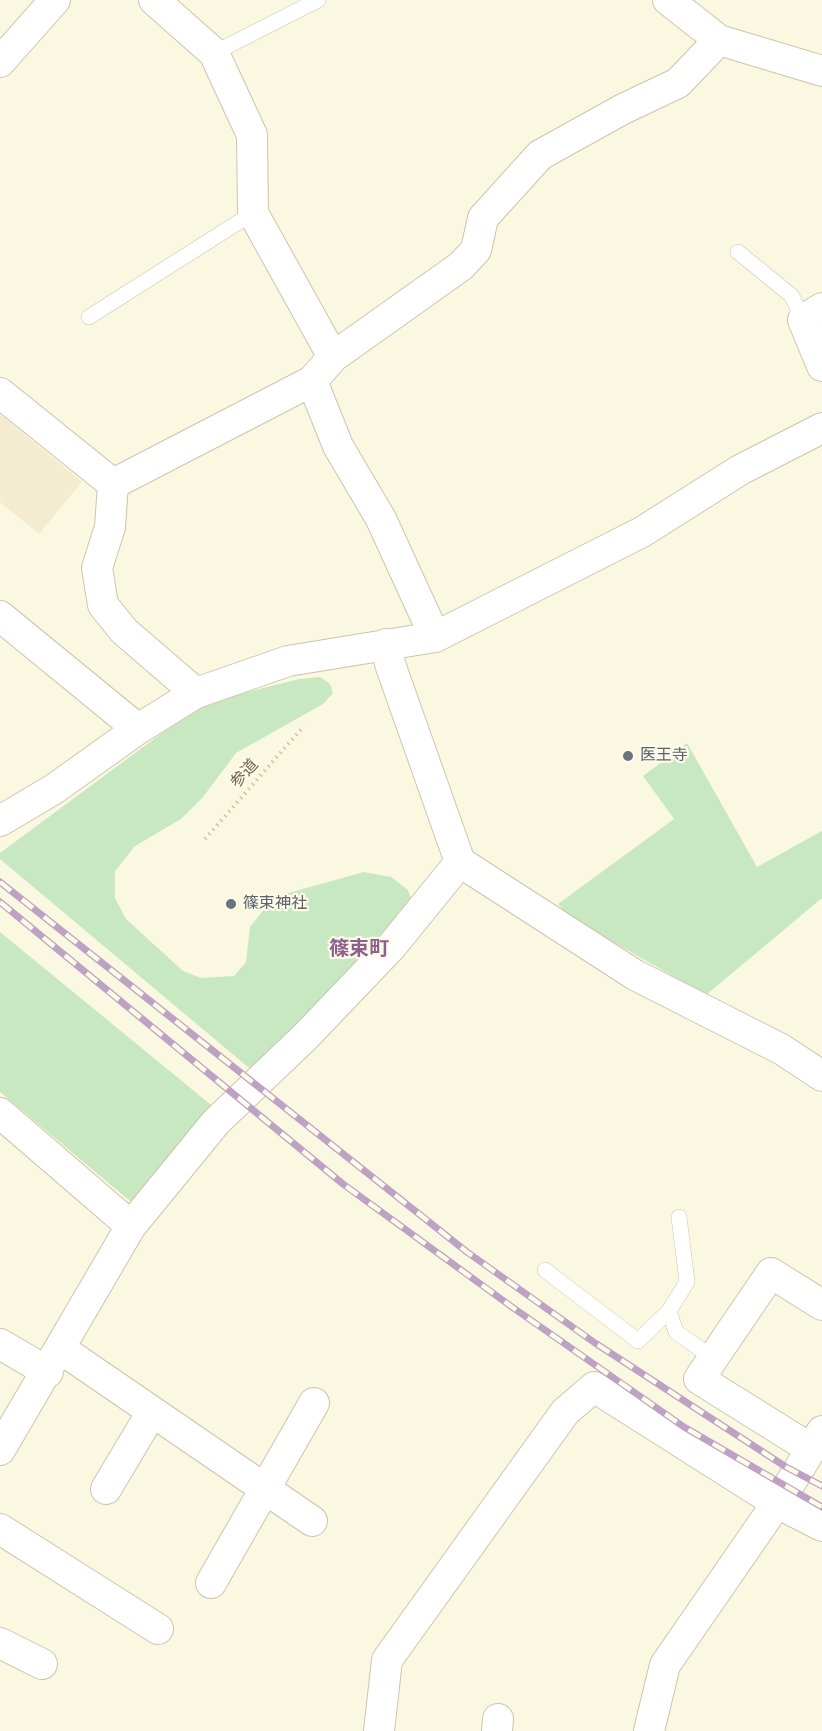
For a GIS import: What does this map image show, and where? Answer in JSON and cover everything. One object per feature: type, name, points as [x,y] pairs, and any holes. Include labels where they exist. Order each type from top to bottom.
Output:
[{"type":"street","points":[[0,62],[55,0]]},
{"type":"street","points":[[154,0],[214,53],[252,135],[253,213],[333,357]]},
{"type":"street","points":[[668,0],[719,40],[822,71]]},
{"type":"street","points":[[113,484],[312,381],[333,357],[461,266],[476,250],[483,218],[540,155],[623,109],[678,83],[719,40]]},
{"type":"street","points":[[813,314],[822,366]]},
{"type":"street","points":[[312,381],[338,446],[381,519],[435,637]]},
{"type":"street","points":[[0,393],[113,484]]},
{"type":"street","points":[[0,821],[54,789],[138,729],[196,693],[288,661],[435,637],[642,532],[740,470],[822,428]]},
{"type":"street","points":[[113,484],[110,527],[97,568],[103,606],[124,631],[196,693]]},
{"type":"street","points":[[0,616],[138,729]]},
{"type":"street","points":[[386,644],[390,664],[459,862],[635,975],[781,1049],[822,1076]]},
{"type":"street","points":[[0,1450],[10,1413],[54,1360],[131,1226],[216,1122],[306,1036],[391,947],[459,862]]},
{"type":"street","points":[[0,1113],[131,1226]]},
{"type":"street","points":[[649,1731],[665,1665],[777,1503],[816,1440],[699,1379],[771,1273],[822,1305]]},
{"type":"street","points":[[0,1344],[54,1360],[152,1412],[312,1521]]},
{"type":"street","points":[[379,1731],[387,1660],[564,1412],[594,1387],[777,1503],[822,1526]]},
{"type":"street","points":[[211,1582],[314,1403]]},
{"type":"street","points":[[106,1489],[152,1412]]},
{"type":"street","points":[[0,1529],[158,1629]]},
{"type":"street","points":[[0,1642],[42,1665]]},
{"type":"lane","points":[[214,53],[318,0]]},
{"type":"lane","points":[[89,316],[253,213]]},
{"type":"lane","points":[[738,252],[813,314]]},
{"type":"lane","points":[[545,1270],[638,1341],[669,1311],[687,1282],[679,1217]]},
{"type":"lane","points":[[669,1311],[676,1332],[713,1358]]},
{"type":"path","name":"参道","points":[[205,838],[304,726]]},
{"type":"shaded area","points":[[0,414],[82,482],[39,534],[0,502]]},
{"type":"green space","points":[[320,677],[330,684],[333,693],[323,704],[236,753],[203,797],[181,819],[135,846],[115,871],[115,898],[126,919],[183,971],[201,978],[234,976],[246,962],[250,927],[274,897],[364,872],[391,877],[408,890],[412,902],[255,1073],[0,859],[0,853],[181,719],[212,701],[299,679]]},
{"type":"green space","points":[[687,743],[757,867],[822,831],[822,898],[706,995],[571,918],[558,904],[674,819],[643,776]]},
{"type":"green space","points":[[0,932],[216,1109],[136,1206],[0,1092]]},
{"type":"railway","points":[[0,882],[467,1252],[595,1343],[786,1467],[822,1486]]},
{"type":"railway","points":[[0,902],[343,1184],[512,1307],[684,1427],[822,1507]]},
{"type":"place","name":"医王寺","points":[[628,756]]},
{"type":"place","name":"篠束神社","points":[[231,904]]},
{"type":"district","name":"篠束町","points":[[359,950]]}]
